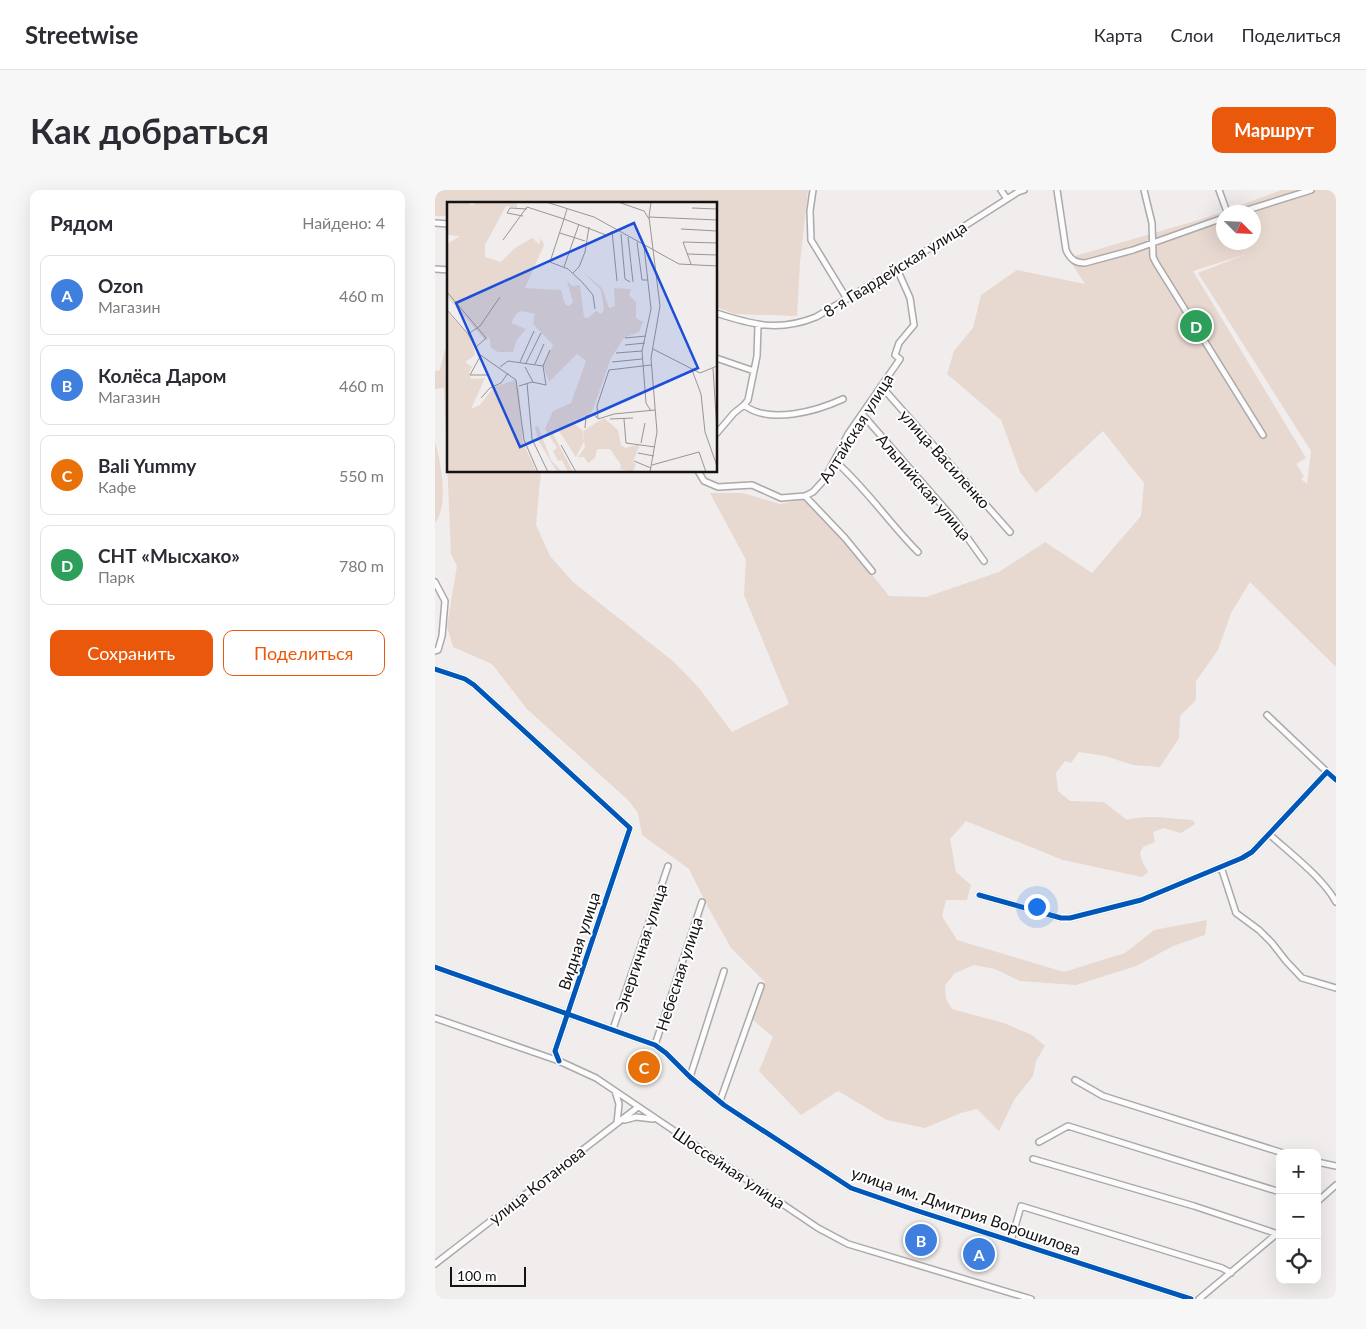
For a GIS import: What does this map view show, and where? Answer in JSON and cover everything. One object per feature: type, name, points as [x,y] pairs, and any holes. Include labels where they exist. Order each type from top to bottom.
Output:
[{"type":"street","points":[[813,190],[810,211],[811,240],[847,299]]},
{"type":"street","points":[[1001,190],[1007,199]]},
{"type":"street","name":"8-я Гвардейская улица","points":[[717,313],[758,325],[791,325],[816,317],[1024,190]]},
{"type":"street","points":[[1057,190],[1066,250],[1073,260],[1085,263],[1133,250],[1216,220]]},
{"type":"street","points":[[1144,190],[1152,223],[1153,257],[1263,435]]},
{"type":"street","points":[[1219,190],[1224,205]]},
{"type":"street","points":[[1261,206],[1311,190]]},
{"type":"street","name":"Алтайская улица","points":[[699,472],[704,481],[711,485],[718,487],[752,485],[781,498],[805,496],[819,487],[835,461],[845,438],[900,359],[895,355],[899,343],[914,325],[910,298],[897,269]]},
{"type":"street","points":[[717,433],[734,413],[744,405],[750,393],[758,348],[758,325]]},
{"type":"street","points":[[717,358],[754,371]]},
{"type":"street","name":"улица Василенко","points":[[881,386],[1010,532]]},
{"type":"street","points":[[744,405],[752,412],[759,414],[797,413],[828,406],[843,399]]},
{"type":"street","name":"Альпийская улица","points":[[862,414],[953,519],[984,561]]},
{"type":"street","points":[[835,461],[849,473],[898,532],[918,552]]},
{"type":"street","points":[[805,496],[845,538],[872,571]]},
{"type":"street","points":[[435,582],[445,601],[442,636],[438,650],[435,651]]},
{"type":"street","name":"Видная улица","points":[[435,669],[465,679],[474,685],[629,828],[555,1052],[559,1061]]},
{"type":"street","points":[[1267,715],[1336,780]]},
{"type":"street","points":[[979,895],[1061,918],[1070,918],[1141,900],[1242,858],[1252,852],[1327,772]]},
{"type":"street","points":[[1269,834],[1311,873],[1336,902]]},
{"type":"street","name":"Энергичная улица","points":[[613,1030],[668,866]]},
{"type":"street","points":[[1221,867],[1236,913],[1273,943],[1302,978],[1336,988]]},
{"type":"street","name":"Небесная улица","points":[[655,1045],[703,902]]},
{"type":"street","name":"улица им. Дмитрия Ворошилова","points":[[435,967],[655,1045],[719,1101],[851,1188],[1191,1299]]},
{"type":"street","points":[[690,1077],[724,971]]},
{"type":"street","points":[[719,1101],[761,986]]},
{"type":"street","name":"Шоссейная улица","points":[[435,1018],[559,1061],[596,1078],[818,1228],[848,1244],[1031,1299]]},
{"type":"street","points":[[1075,1080],[1103,1096],[1276,1151]]},
{"type":"street","points":[[615,1090],[619,1104],[617,1123],[636,1117],[658,1120]]},
{"type":"street","name":"улица Котанова","points":[[436,1262],[638,1107]]},
{"type":"street","points":[[1039,1142],[1068,1126],[1276,1191]]},
{"type":"street","points":[[1033,1159],[1276,1232]]},
{"type":"street","points":[[1321,1163],[1336,1166]]},
{"type":"street","points":[[1321,1198],[1336,1185]]},
{"type":"street","points":[[1011,1241],[1021,1206],[1222,1268],[1231,1273]]},
{"type":"street","points":[[1199,1299],[1276,1236]]},
{"type":"shaded area","points":[[435,190],[808,190],[800,263],[797,316],[735,314],[717,307],[717,202],[447,202],[447,216],[435,216]]},
{"type":"shaded area","points":[[1282,190],[1336,190],[1336,667],[1250,582],[1231,613],[1218,650],[1196,681],[1196,700],[1180,716],[1179,738],[1160,767],[1133,765],[1105,756],[1079,752],[1071,763],[1065,761],[1056,773],[1058,791],[1070,801],[1104,802],[1127,820],[1151,817],[1193,820],[1195,824],[1181,833],[1164,828],[1153,832],[1155,842],[1143,847],[1140,853],[1148,872],[1142,877],[1063,860],[966,821],[950,839],[956,872],[971,885],[967,900],[946,900],[942,916],[957,940],[1064,972],[1125,953],[1154,930],[1207,920],[1205,935],[1173,946],[1136,966],[1076,985],[1020,981],[995,969],[974,965],[955,973],[945,985],[946,999],[952,1009],[1004,1023],[1032,1035],[1045,1046],[1036,1061],[1033,1076],[1014,1100],[999,1131],[977,1109],[961,1113],[925,1128],[887,1120],[838,1091],[801,1115],[759,1071],[773,1037],[753,1020],[765,982],[731,948],[689,869],[642,835],[638,813],[628,800],[527,709],[492,664],[453,647],[447,626],[457,566],[451,554],[448,472],[541,472],[536,525],[550,556],[573,582],[674,662],[699,688],[732,732],[789,704],[744,595],[746,560],[710,493],[742,493],[780,504],[811,498],[889,596],[926,597],[999,572],[1045,542],[1092,573],[1141,516],[1144,483],[1103,431],[1036,493],[1020,472],[1001,420],[947,374],[954,351],[973,328],[981,295],[1017,270],[1085,284],[1068,258],[1216,214],[1216,250],[1261,250],[1261,205],[1241,205]],"holes":[[[1247,254],[1198,273],[1311,451],[1307,484],[1301,479],[1304,476],[1296,464],[1306,458],[1193,271]]]},
{"type":"shaded area","points":[[445,350],[447,351],[447,459],[444,388],[435,389],[435,371],[440,370]]},
{"type":"shaded area","points":[[435,442],[443,495],[442,506],[435,523]]},
{"type":"cycle path","points":[[435,669],[465,679],[474,685],[630,828],[555,1051],[559,1061]]},
{"type":"cycle path","points":[[979,895],[1061,918],[1070,918],[1141,900],[1242,858],[1252,852],[1327,772],[1336,780]]},
{"type":"cycle path","points":[[435,967],[655,1045],[724,1105],[851,1188],[1191,1299]]},
{"type":"place","name":"СНТ «Мысхако»","points":[[1196,326]]},
{"type":"place","name":"Bali Yummy","points":[[644,1067]]},
{"type":"place","name":"Колёса Даром","points":[[921,1240]]},
{"type":"place","name":"Ozon","points":[[979,1254]]}]
